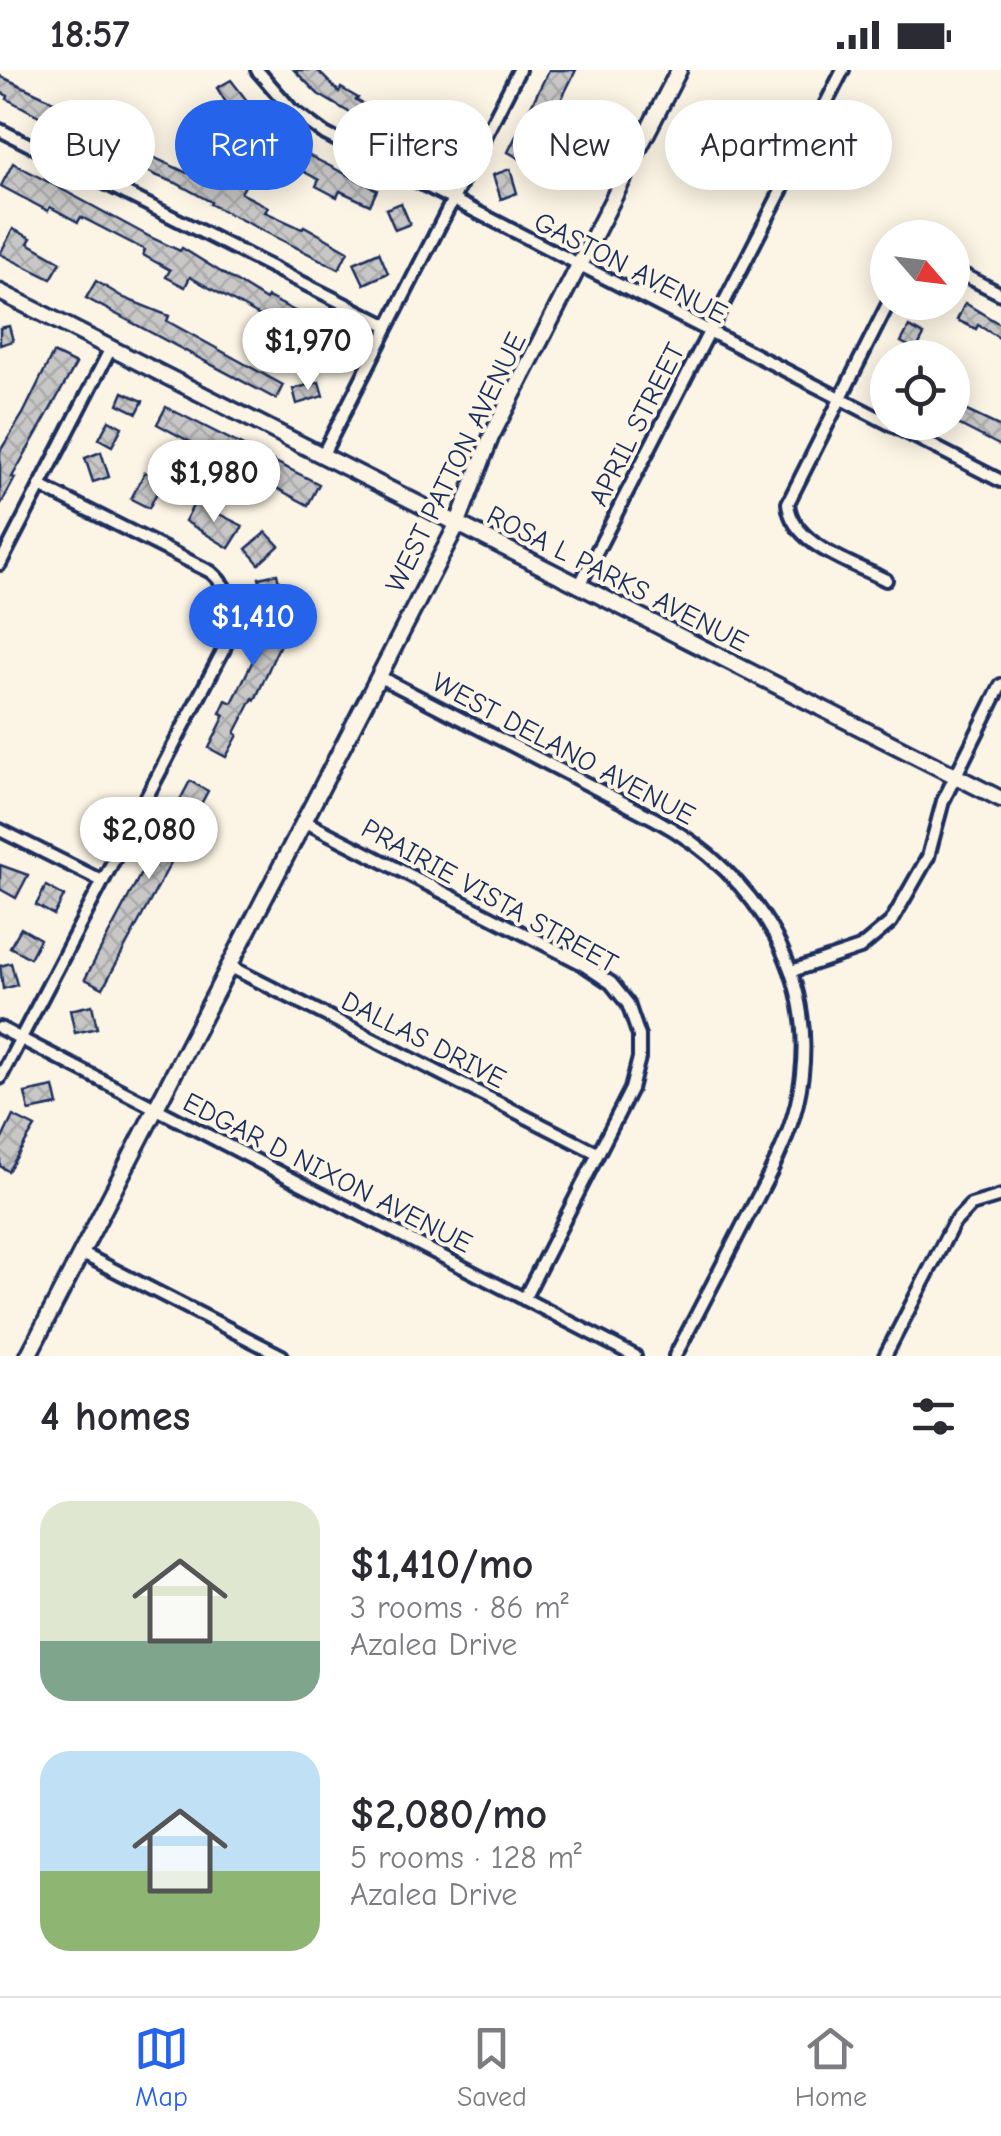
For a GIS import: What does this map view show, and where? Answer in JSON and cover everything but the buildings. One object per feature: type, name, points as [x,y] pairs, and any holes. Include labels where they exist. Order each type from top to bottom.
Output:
[{"type":"street","name":"GASTON AVENUE","points":[[257,70],[278,97],[306,122],[578,266],[1001,480]]},
{"type":"street","points":[[322,456],[519,70]]},
{"type":"street","name":"WEST PATTON AVENUE","points":[[28,1356],[457,524],[491,438],[680,70]]},
{"type":"street","name":"APRIL STREET","points":[[579,586],[843,70]]},
{"type":"street","points":[[0,130],[388,326]]},
{"type":"street","points":[[970,278],[1001,294]]},
{"type":"street","name":"ROSA L PARKS AVENUE","points":[[0,292],[1001,800]]},
{"type":"street","points":[[880,320],[790,494],[789,513],[792,524],[806,539],[886,580]]},
{"type":"street","points":[[0,564],[110,348]]},
{"type":"street","points":[[0,1078],[224,649],[233,604],[229,592],[211,572],[40,486]]},
{"type":"street","name":"WEST DELANO AVENUE","points":[[378,676],[656,818],[698,844],[752,898],[792,970],[802,1053],[800,1088],[792,1122],[776,1162],[675,1356]]},
{"type":"street","points":[[792,970],[860,948],[892,922],[928,857],[944,801],[1001,684]]},
{"type":"street","name":"PRAIRIE VISTA STREET","points":[[304,820],[581,963],[611,983],[632,1013],[639,1036],[639,1058],[631,1088],[524,1299]]},
{"type":"street","points":[[0,830],[102,881]]},
{"type":"street","name":"DALLAS DRIVE","points":[[229,966],[597,1153]]},
{"type":"street","name":"EDGAR D NIXON AVENUE","points":[[0,1028],[635,1356]]},
{"type":"street","points":[[885,1356],[953,1224],[971,1205],[1001,1196]]},
{"type":"street","points":[[81,1253],[282,1356]]}]
